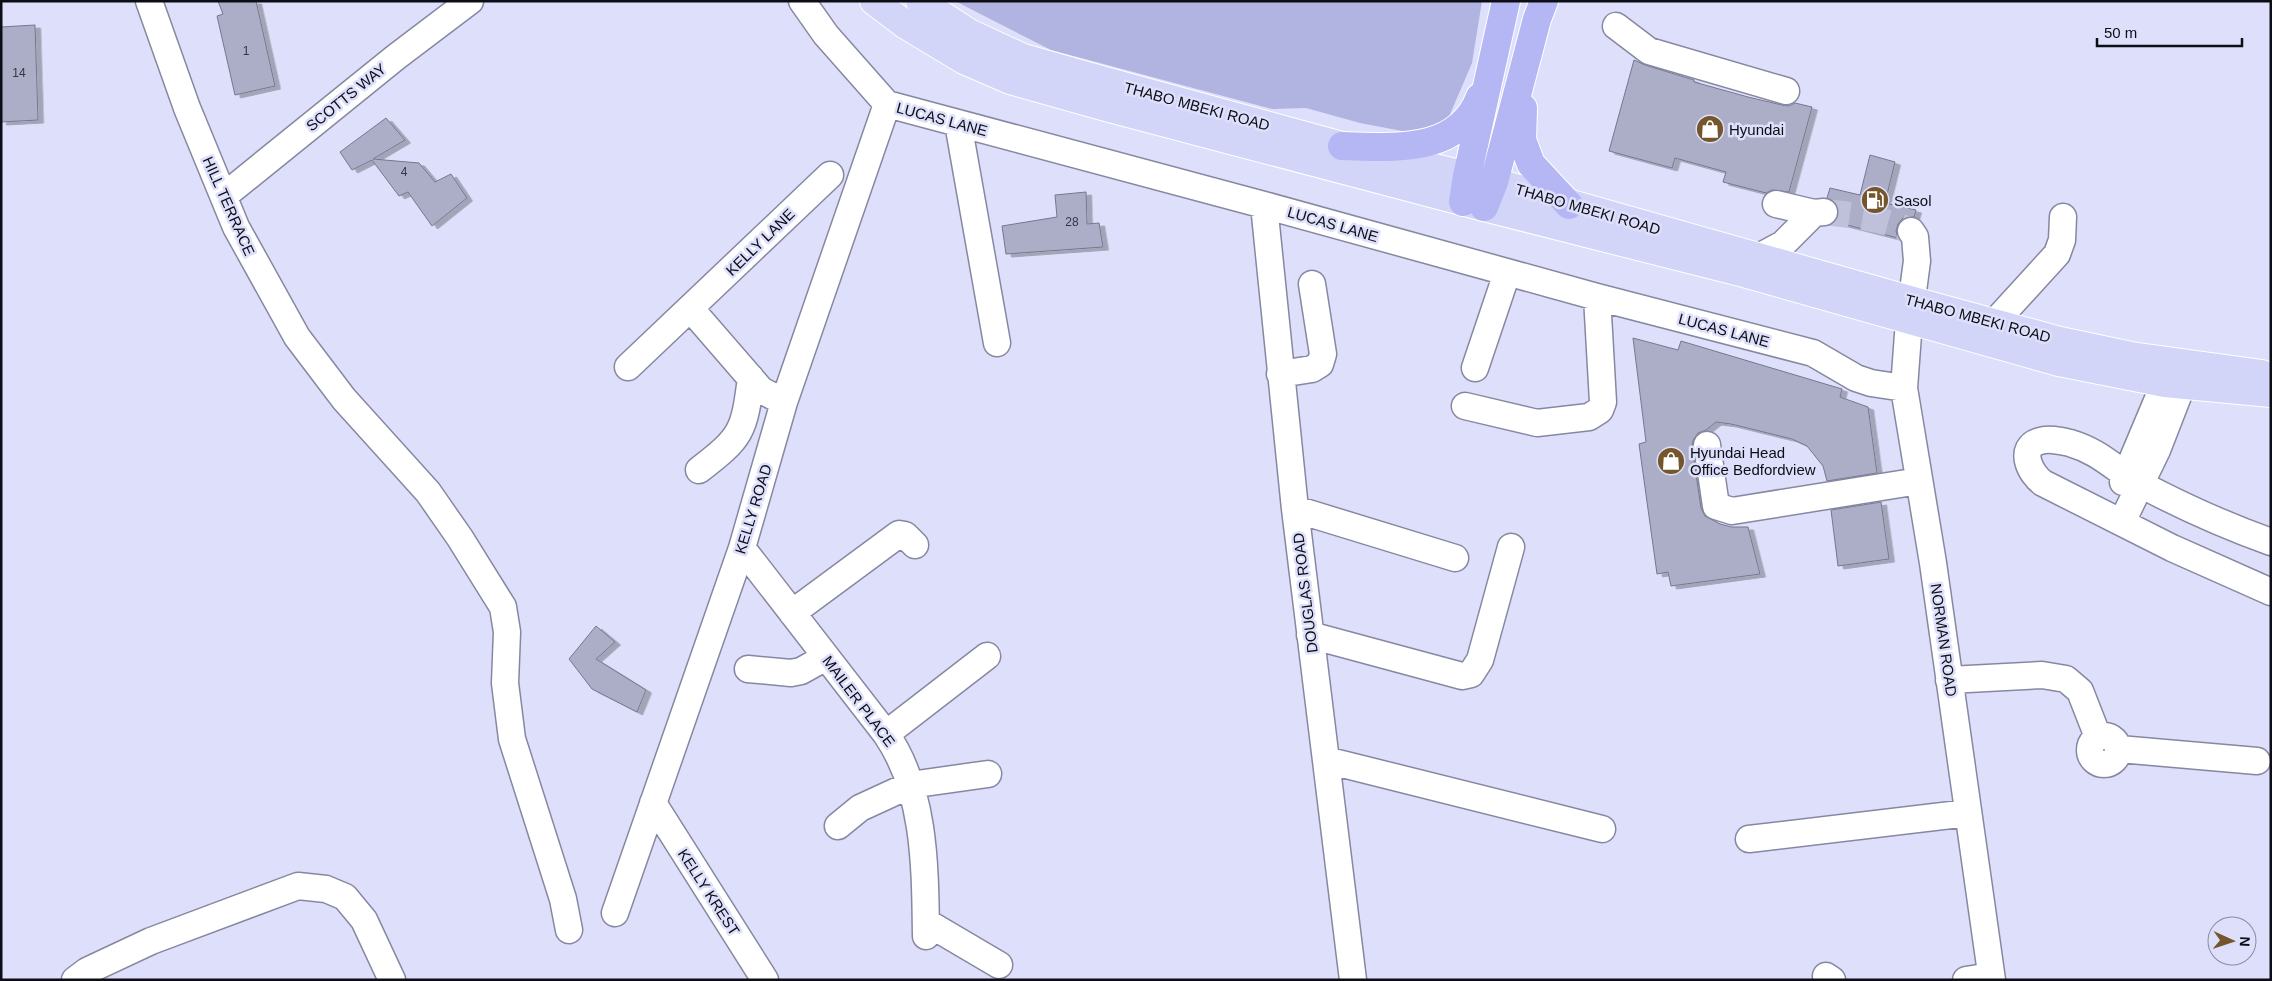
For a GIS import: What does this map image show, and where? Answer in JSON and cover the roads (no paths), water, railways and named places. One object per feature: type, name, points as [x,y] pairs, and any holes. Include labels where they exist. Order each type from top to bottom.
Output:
[{"type":"highway","points":[[1471,195],[1506,1]]},
{"type":"highway","points":[[1494,182],[1544,1]]},
{"type":"highway","points":[[1342,146],[1408,147],[1432,141],[1457,129],[1476,107],[1496,55]]},
{"type":"highway","points":[[1524,70],[1522,140],[1525,153],[1539,175],[1569,205]]},
{"type":"main road","name":"THABO MBEKI ROAD","points":[[874,1],[906,25],[964,60],[1010,80],[1106,108],[1471,195],[1744,273],[1911,311],[1994,323],[2178,374],[2271,392]]},
{"type":"main road","name":"THABO MBEKI ROAD","points":[[920,1],[969,33],[1023,58],[1342,146],[1471,195]]},
{"type":"main road","name":"THABO MBEKI ROAD","points":[[1471,195],[1494,182],[1569,205],[1760,257],[1911,311],[2087,369],[2178,374],[2271,375]]},
{"type":"street","name":"HILL TERRACE","points":[[149,1],[187,108],[236,227],[250,256],[297,337],[344,399],[428,492],[460,538],[503,607],[507,632],[505,683],[512,739],[563,899],[569,930]]},
{"type":"street","name":"SCOTTS WAY","points":[[224,196],[470,1]]},
{"type":"street","name":"LUCAS LANE","points":[[802,1],[826,35],[887,104],[1597,297],[1813,353],[1856,378],[1871,383],[1904,388]]},
{"type":"street","points":[[1616,26],[1649,51],[1786,91]]},
{"type":"street","name":"KELLY ROAD","points":[[615,913],[742,548],[784,402],[887,104]]},
{"type":"street","points":[[958,122],[997,343]]},
{"type":"street","name":"KELLY LANE","points":[[628,367],[830,175]]},
{"type":"street","points":[[1760,257],[1782,244],[1819,212],[1776,204]]},
{"type":"street","name":"DOUGLAS ROAD","points":[[1264,205],[1295,509],[1353,980]]},
{"type":"street","points":[[1994,323],[2057,254],[2062,240],[2063,217]]},
{"type":"street","name":"NORMAN ROAD","points":[[1911,231],[1915,237],[1917,250],[1904,388],[1949,680],[1991,978]]},
{"type":"street","points":[[1475,368],[1506,272]]},
{"type":"street","points":[[1280,374],[1312,369],[1320,364],[1323,354],[1312,284]]},
{"type":"street","points":[[1465,406],[1537,424],[1589,417],[1600,410],[1603,402],[1597,297]]},
{"type":"street","points":[[690,308],[761,390],[784,402]]},
{"type":"street","points":[[2116,519],[2178,374]]},
{"type":"street","points":[[699,470],[726,450],[738,434],[747,408],[751,378]]},
{"type":"street","points":[[2271,542],[2189,509],[2133,479],[2110,461],[2070,443],[2052,440],[2038,441],[2028,451],[2029,467],[2035,477],[2172,548],[2271,592]]},
{"type":"street","points":[[1707,445],[1712,495],[1716,506],[1723,510],[1732,511],[1919,481]]},
{"type":"street","points":[[1295,509],[1455,558]]},
{"type":"street","points":[[2172,548],[2189,509]]},
{"type":"street","points":[[792,613],[896,536],[906,535],[916,545]]},
{"type":"street","points":[[1310,635],[1462,676],[1471,674],[1480,660],[1511,547]]},
{"type":"street","name":"MAILER PLACE","points":[[742,548],[886,734],[901,760],[910,785],[920,832],[925,884],[926,929],[999,965]]},
{"type":"street","points":[[886,734],[987,656]]},
{"type":"street","points":[[748,669],[791,673],[802,671],[826,657]]},
{"type":"street","points":[[1949,680],[2042,675],[2066,679],[2080,691],[2108,743],[2257,761]]},
{"type":"street","points":[[1326,760],[1602,829]]},
{"type":"street","points":[[838,826],[860,808],[910,785],[988,774]]},
{"type":"street","name":"KELLY KREST","points":[[653,803],[765,980]]},
{"type":"street","points":[[1750,839],[1968,813]]},
{"type":"street","points":[[75,980],[87,972],[150,942],[298,886],[326,889],[345,897],[364,920],[392,980]]},
{"type":"street","points":[[1966,980],[1991,978]]},
{"type":"tunnel","points":[[1824,212],[1857,216],[1911,231]]},
{"type":"place","name":"Hyundai","points":[[1710,129]]},
{"type":"place","name":"Sasol","points":[[1875,200]]},
{"type":"place","name":"Hyundai Head Office Bedfordview","points":[[1671,461]]}]
